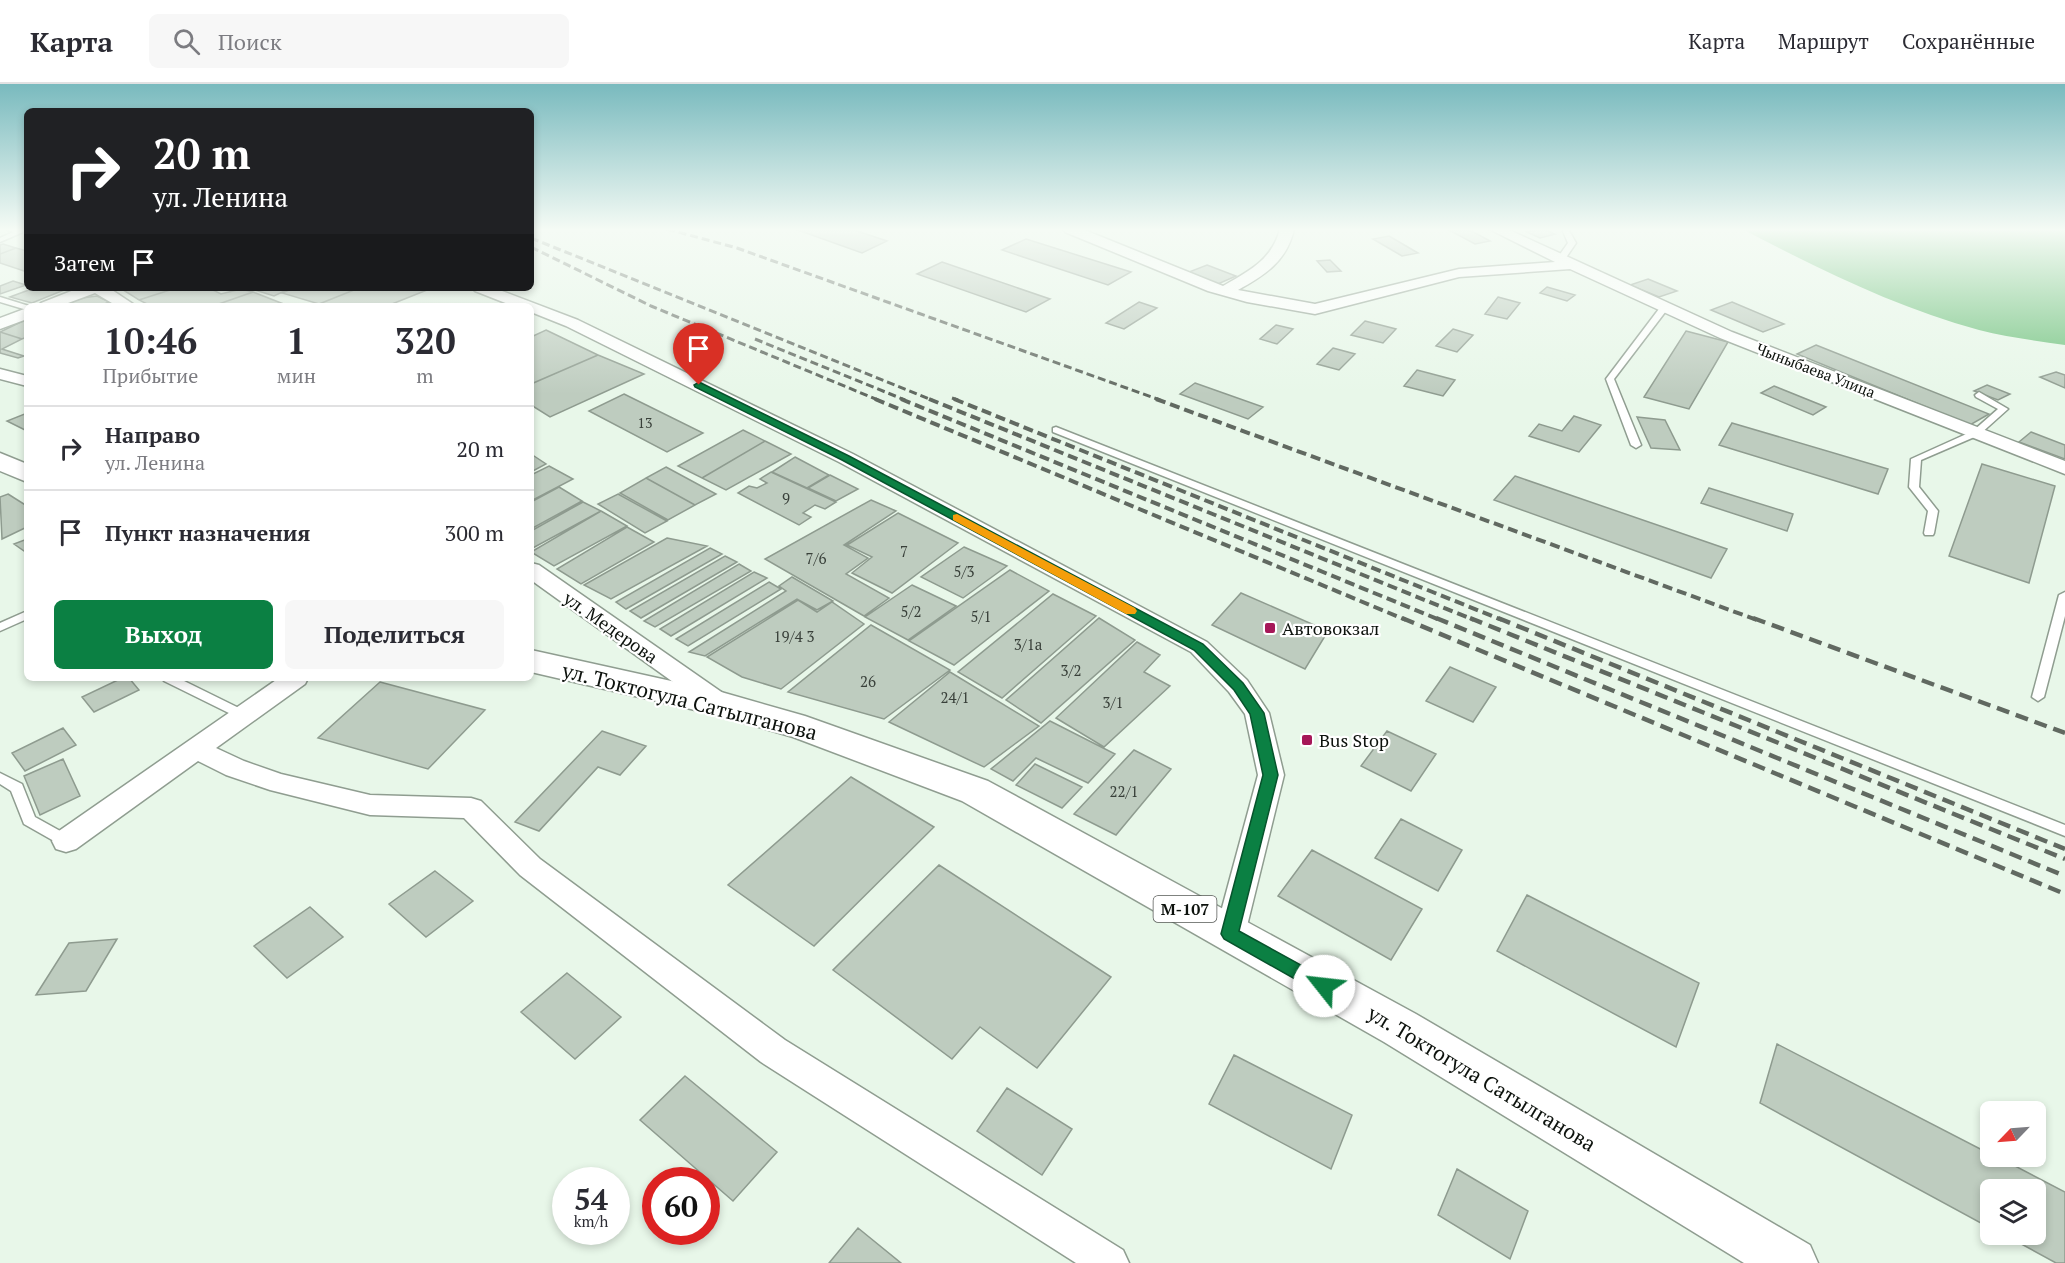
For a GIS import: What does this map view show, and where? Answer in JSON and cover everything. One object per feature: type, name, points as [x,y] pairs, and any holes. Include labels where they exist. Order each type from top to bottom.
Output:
[{"type":"main road","points":[[0,461],[24,473]]},
{"type":"main road","name":"ул. Токтогула Сатылганова","points":[[534,662],[721,704],[805,728],[975,792],[1400,1028],[1792,1263]]},
{"type":"street","points":[[1208,284],[1225,291],[1315,309],[1415,284]]},
{"type":"street","points":[[1225,291],[1237,284]]},
{"type":"street","name":"Чыныбаева Улица","points":[[1614,284],[1726,334],[2065,468]]},
{"type":"street","points":[[54,303],[85,291]]},
{"type":"street","points":[[103,291],[123,303]]},
{"type":"street","points":[[488,291],[519,303]]},
{"type":"street","points":[[534,309],[573,323],[846,458],[1199,647],[1238,686],[1257,713],[1270,775],[1230,934]]},
{"type":"street","points":[[0,324],[24,315]]},
{"type":"street","points":[[0,374],[24,380]]},
{"type":"street","name":"ул. Медерова","points":[[534,572],[721,704]]},
{"type":"street","points":[[66,841],[292,681]]},
{"type":"street","points":[[196,749],[235,768],[279,783],[370,805],[471,808],[530,867],[773,1051],[1110,1263]]},
{"type":"lane","points":[[0,299],[24,307]]},
{"type":"lane","points":[[1636,445],[1610,379],[1665,307]]},
{"type":"lane","points":[[1929,533],[1933,512],[1914,487],[1916,459],[1976,433],[2004,409],[1979,395]]},
{"type":"lane","points":[[1056,430],[2065,831]]},
{"type":"lane","points":[[2038,697],[2065,595]]},
{"type":"lane","points":[[0,627],[24,616]]},
{"type":"lane","points":[[174,681],[243,716]]},
{"type":"lane","points":[[0,778],[18,788],[29,820],[66,841]]},
{"type":"shaded area","points":[[1855,284],[2065,284],[2065,345],[1979,330],[1888,299]]},
{"type":"building","points":[[5,284],[24,284],[0,294],[0,286]]},
{"type":"building","points":[[946,284],[1006,284],[1050,299],[1026,312]]},
{"type":"building","points":[[1660,284],[1677,291],[1659,297],[1630,285]]},
{"type":"building","points":[[1547,287],[1575,295],[1567,301],[1540,293]]},
{"type":"building","points":[[26,291],[62,291],[32,303],[10,297]]},
{"type":"building","points":[[125,291],[167,291],[139,300]]},
{"type":"building","points":[[167,291],[215,291],[221,294],[233,291],[253,292],[222,303],[145,303],[139,300]]},
{"type":"building","points":[[258,291],[285,291],[274,296]]},
{"type":"building","points":[[287,291],[352,291],[322,303],[282,293]]},
{"type":"building","points":[[352,291],[424,291],[394,303],[322,303]]},
{"type":"building","points":[[253,292],[281,303],[222,303]]},
{"type":"building","points":[[97,296],[109,302],[69,303]]},
{"type":"building","points":[[1498,297],[1520,303],[1507,319],[1485,314]]},
{"type":"building","points":[[1139,302],[1157,308],[1124,329],[1106,323]]},
{"type":"building","points":[[1732,302],[1784,324],[1763,332],[1711,310]]},
{"type":"building","points":[[24,320],[24,338],[0,332]]},
{"type":"building","points":[[1365,321],[1396,329],[1383,343],[1351,335]]},
{"type":"building","points":[[1276,325],[1293,329],[1277,344],[1260,339]]},
{"type":"building","points":[[1453,329],[1473,335],[1457,352],[1436,346]]},
{"type":"building","points":[[546,330],[598,355],[534,383],[534,336]]},
{"type":"building","points":[[1686,331],[1728,342],[1689,409],[1644,397]]},
{"type":"building","points":[[0,332],[22,339],[2,349],[24,356],[18,358],[0,353]]},
{"type":"building","points":[[1816,345],[1989,414],[1970,425],[1797,354]]},
{"type":"building","points":[[1333,348],[1355,354],[1339,370],[1317,364]]},
{"type":"building","points":[[598,355],[644,374],[550,417],[534,407],[534,383]]},
{"type":"building","points":[[1417,370],[1455,380],[1443,396],[1404,386]]},
{"type":"building","points":[[2056,372],[2065,375],[2065,388],[2040,377]]},
{"type":"building","points":[[1195,383],[1263,407],[1248,419],[1180,394]]},
{"type":"building","points":[[1987,385],[2010,394],[1998,400],[1974,391]]},
{"type":"building","points":[[1774,386],[1826,407],[1813,415],[1761,393]]},
{"type":"building","points":[[624,394],[703,433],[667,452],[589,411]]},
{"type":"building","points":[[24,414],[24,430],[7,421]]},
{"type":"building","points":[[1574,416],[1601,425],[1579,452],[1529,436],[1539,424],[1562,431]]},
{"type":"building","points":[[1637,417],[1665,420],[1680,450],[1651,448]]},
{"type":"building","points":[[1732,423],[1888,469],[1878,494],[1719,445]]},
{"type":"building","points":[[743,430],[765,441],[702,478],[678,466]]},
{"type":"building","points":[[2031,432],[2065,445],[2065,459],[2019,442]]},
{"type":"building","points":[[765,441],[791,454],[726,490],[702,478]]},
{"type":"building","points":[[534,456],[546,464],[534,470]]},
{"type":"building","points":[[795,457],[829,475],[807,488],[772,472]]},
{"type":"building","points":[[1982,464],[2055,486],[2029,583],[1949,556]]},
{"type":"building","points":[[549,466],[573,479],[534,499],[534,474]]},
{"type":"building","points":[[666,467],[716,494],[695,505],[646,478]]},
{"type":"building","points":[[771,472],[836,502],[825,509],[815,505],[803,513],[811,517],[799,525],[738,493],[749,486],[757,488],[767,483],[760,479]]},
{"type":"building","points":[[830,475],[858,489],[836,501],[808,488]]},
{"type":"building","points":[[1515,476],[1727,549],[1711,578],[1494,500]]},
{"type":"building","points":[[646,478],[695,505],[668,520],[620,493]]},
{"type":"building","points":[[559,487],[582,501],[534,527],[534,500]]},
{"type":"building","points":[[1709,488],[1793,514],[1787,531],[1701,503]]},
{"type":"building","points":[[8,494],[24,504],[24,528],[2,539],[0,497]]},
{"type":"building","points":[[618,494],[667,521],[645,533],[598,504]]},
{"type":"building","points":[[871,500],[896,511],[844,545],[868,558],[846,574],[889,598],[864,616],[765,559]]},
{"type":"building","points":[[583,502],[601,511],[534,547],[534,529]]},
{"type":"building","points":[[601,511],[627,526],[554,566],[534,554],[534,550]]},
{"type":"building","points":[[898,513],[958,543],[892,593],[852,573],[872,557],[847,545]]},
{"type":"building","points":[[627,527],[654,542],[581,584],[557,569]]},
{"type":"building","points":[[667,538],[707,546],[611,599],[584,585]]},
{"type":"building","points":[[24,540],[24,551],[14,544]]},
{"type":"building","points":[[964,547],[1007,566],[963,598],[921,577]]},
{"type":"building","points":[[710,548],[722,554],[626,609],[616,602]]},
{"type":"building","points":[[725,556],[737,562],[641,618],[630,611]]},
{"type":"building","points":[[739,564],[751,571],[655,627],[644,621]]},
{"type":"building","points":[[1010,570],[1049,591],[954,665],[909,641]]},
{"type":"building","points":[[754,572],[767,578],[671,636],[660,629]]},
{"type":"building","points":[[792,577],[833,601],[817,610],[797,599],[705,656],[689,652],[786,591],[779,586]]},
{"type":"building","points":[[769,582],[781,589],[688,646],[676,639]]},
{"type":"building","points":[[912,585],[956,606],[908,640],[865,617]]},
{"type":"building","name":"Автовокзал","points":[[1241,593],[1328,631],[1305,669],[1212,625]]},
{"type":"building","points":[[1053,594],[1096,616],[1002,698],[958,672]]},
{"type":"building","points":[[798,600],[817,612],[832,602],[864,624],[781,689],[742,677],[707,657]]},
{"type":"building","points":[[1099,618],[1135,640],[1041,723],[1006,700]]},
{"type":"building","points":[[871,625],[950,670],[884,719],[788,692]]},
{"type":"building","points":[[1137,642],[1160,655],[1144,672],[1170,686],[1104,747],[1056,718]]},
{"type":"building","points":[[1450,667],[1496,687],[1473,722],[1426,701]]},
{"type":"building","points":[[950,672],[1039,726],[984,767],[889,722]]},
{"type":"building","points":[[116,681],[132,681],[139,690],[94,712],[82,697]]},
{"type":"building","points":[[380,682],[485,710],[428,769],[318,738]]},
{"type":"building","points":[[1050,721],[1115,754],[1088,783],[1036,758],[1013,781],[991,769]]},
{"type":"building","points":[[63,728],[76,745],[25,771],[12,753]]},
{"type":"building","points":[[602,731],[646,746],[620,775],[598,767],[539,831],[515,822]]},
{"type":"building","points":[[1387,731],[1436,754],[1411,791],[1361,766]]},
{"type":"building","points":[[1134,750],[1171,769],[1116,835],[1074,814]]},
{"type":"building","points":[[63,759],[80,796],[40,815],[24,776]]},
{"type":"building","points":[[1035,764],[1082,787],[1062,808],[1016,785]]},
{"type":"building","points":[[851,777],[934,827],[814,946],[728,885]]},
{"type":"building","points":[[1401,819],[1462,850],[1438,891],[1375,858]]},
{"type":"building","points":[[1312,850],[1422,909],[1391,960],[1278,896]]},
{"type":"building","points":[[939,865],[1111,977],[1037,1068],[980,1027],[952,1059],[833,970]]},
{"type":"building","points":[[435,871],[473,901],[426,937],[389,904]]},
{"type":"building","points":[[1527,895],[1699,983],[1676,1047],[1497,951]]},
{"type":"building","points":[[310,907],[343,937],[287,978],[254,946]]},
{"type":"building","points":[[117,939],[86,991],[36,995],[69,943]]},
{"type":"building","points":[[567,973],[621,1017],[575,1059],[521,1012]]},
{"type":"building","points":[[1777,1044],[1980,1149],[1980,1167],[2017,1167],[2040,1179],[1980,1179],[1980,1223],[1760,1103]]},
{"type":"building","points":[[1234,1055],[1352,1115],[1331,1169],[1209,1104]]},
{"type":"building","points":[[685,1076],[777,1152],[733,1201],[720,1190],[720,1167],[694,1167],[640,1120]]},
{"type":"building","points":[[1007,1088],[1072,1129],[1042,1175],[977,1131]]},
{"type":"building","points":[[1457,1169],[1528,1211],[1510,1259],[1438,1215]]},
{"type":"building","points":[[2046,1182],[2065,1192],[2065,1263],[2056,1263],[2023,1245],[2046,1245]]},
{"type":"building","points":[[858,1228],[901,1263],[829,1263]]},
{"type":"railway","points":[[606,284],[651,306],[878,400]]},
{"type":"railway","points":[[645,284],[932,400]]},
{"type":"railway","points":[[837,284],[1160,400]]},
{"type":"railway","points":[[755,339],[905,400]]},
{"type":"railway","points":[[952,398],[958,400]]},
{"type":"railway","points":[[875,399],[1406,620]]},
{"type":"railway","points":[[901,399],[1440,620]]},
{"type":"railway","points":[[929,399],[1474,620]]},
{"type":"railway","points":[[954,399],[1502,620]]},
{"type":"railway","points":[[1156,399],[1757,620]]},
{"type":"railway","points":[[1402,618],[2065,894]]},
{"type":"railway","points":[[1436,618],[2065,876]]},
{"type":"railway","points":[[1470,618],[2065,859]]},
{"type":"railway","points":[[1498,618],[2065,849]]},
{"type":"railway","points":[[1753,618],[2065,733]]},
{"type":"slow traffic","points":[[957,518],[1131,611]]},
{"type":"place","name":"Автовокзал","points":[[1270,628]]},
{"type":"place","name":"Bus Stop","points":[[1307,740]]},
{"type":"route","points":[[699,385],[846,458],[1199,647],[1238,686],[1257,713],[1270,775],[1230,934],[1324,986]]}]
